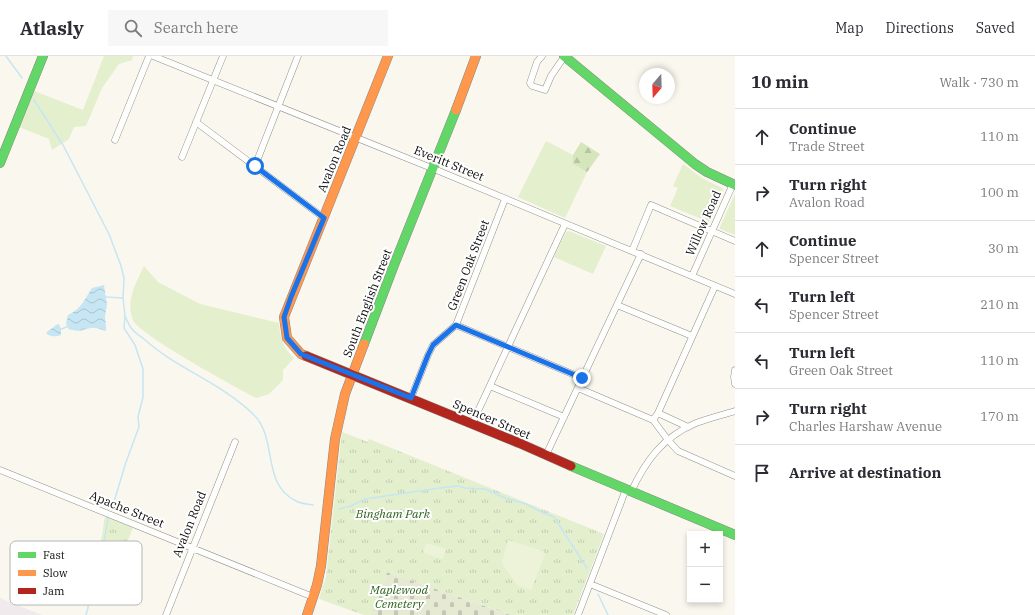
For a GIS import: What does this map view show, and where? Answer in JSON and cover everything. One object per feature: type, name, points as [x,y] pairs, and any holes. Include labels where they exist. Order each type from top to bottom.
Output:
[{"type":"street","points":[[0,163],[43,56]]},
{"type":"street","points":[[115,140],[149,56]]},
{"type":"street","name":"Everitt Street","points":[[154,56],[434,169],[735,294]]},
{"type":"street","points":[[182,157],[224,56]]},
{"type":"street","points":[[255,166],[298,56]]},
{"type":"street","name":"Avalon Road","points":[[292,293],[324,218],[388,56]]},
{"type":"street","name":"South English Street","points":[[307,615],[323,556],[336,428],[341,407],[394,265],[434,169],[476,56]]},
{"type":"street","points":[[542,56],[538,62],[530,83],[532,86],[545,90],[550,76],[564,56],[695,164],[707,172],[734,183]]},
{"type":"street","points":[[196,122],[324,218]]},
{"type":"street","name":"Willow Road","points":[[692,276],[734,183]]},
{"type":"street","name":"Green Oak Street","points":[[411,398],[433,345],[456,325],[506,199]]},
{"type":"street","points":[[632,251],[651,205],[735,241]]},
{"type":"street","points":[[472,424],[565,224]]},
{"type":"street","points":[[546,455],[640,254]]},
{"type":"street","points":[[653,420],[658,413],[715,286]]},
{"type":"street","name":"Spencer Street","points":[[292,293],[284,317],[287,338],[301,354],[411,398],[735,535]]},
{"type":"street","points":[[617,305],[692,336]]},
{"type":"street","points":[[456,325],[582,378]]},
{"type":"street","points":[[735,370],[735,384]]},
{"type":"street","points":[[490,386],[564,417]]},
{"type":"street","points":[[578,388],[653,420],[674,448],[683,454],[735,476]]},
{"type":"street","points":[[578,615],[629,491],[651,456],[668,440],[688,427],[735,411]]},
{"type":"street","points":[[658,413],[688,427]]},
{"type":"street","name":"Avalon Road","points":[[166,615],[235,442]]},
{"type":"street","name":"Apache Street","points":[[0,470],[313,597]]},
{"type":"street","points":[[590,584],[666,615]]},
{"type":"shaded area","points":[[0,598],[10,602],[10,605],[17,605],[42,615],[0,615]]},
{"type":"green space","points":[[104,56],[133,56],[132,60],[119,64],[102,88],[86,126],[74,127],[69,139],[52,150],[49,139],[19,127],[34,91],[83,110]]},
{"type":"green space","points":[[546,141],[573,155],[573,164],[587,172],[565,218],[518,197]]},
{"type":"green space","points":[[581,142],[600,154],[587,172],[573,164],[573,155]]},
{"type":"green space","points":[[683,164],[702,178],[723,189],[709,222],[670,206],[678,188],[673,186]]},
{"type":"green space","points":[[735,194],[735,235],[720,229],[720,227]]},
{"type":"green space","points":[[569,231],[606,246],[593,274],[554,257],[566,232]]},
{"type":"green space","points":[[144,266],[158,282],[200,304],[279,323],[283,342],[287,350],[294,358],[283,370],[283,380],[269,394],[256,398],[229,384],[169,348],[139,327],[133,320],[130,306],[132,292]]},
{"type":"green space","name":"Bingham Park","points":[[342,432],[368,442],[369,439],[604,534],[573,615],[511,615],[387,572],[373,615],[364,615],[319,599],[326,577]]},
{"type":"green space","points":[[105,516],[133,528],[127,541],[101,541]]},
{"type":"green space","points":[[508,540],[543,551],[545,554],[531,590],[517,585],[502,563]]},
{"type":"green space","points":[[426,543],[446,549],[443,559],[423,553]]},
{"type":"green space","name":"Maplewood Cemetery","points":[[387,572],[511,615],[373,615]]},
{"type":"water","points":[[104,285],[107,305],[105,316],[106,331],[97,328],[79,331],[69,329],[66,324],[68,315],[79,307],[92,288]]},
{"type":"water","points":[[59,324],[61,335],[53,336],[46,333],[56,325]]},
{"type":"waterway","points":[[6,56],[22,78]]},
{"type":"waterway","points":[[34,100],[63,145],[109,234],[124,278],[124,328],[135,345],[143,369],[143,397],[138,417],[139,427],[126,462],[114,502]]},
{"type":"waterway","points":[[105,297],[123,298]]},
{"type":"waterway","points":[[125,316],[133,330],[157,350],[228,394],[254,415],[266,436],[274,473],[278,484],[285,493],[296,501],[313,505]]},
{"type":"waterway","points":[[59,330],[69,326]]},
{"type":"waterway","points":[[339,509],[351,506],[365,499],[440,488],[458,486],[465,488],[485,489],[505,498],[526,504],[554,517],[587,568]]},
{"type":"waterway","points":[[104,541],[108,518]]},
{"type":"waterway","points":[[598,594],[608,615]]},
{"type":"waterway","points":[[86,615],[89,605]]},
{"type":"traffic: fast","points":[[0,163],[43,56]]},
{"type":"traffic: fast","points":[[564,56],[695,164],[707,172],[735,185]]},
{"type":"traffic: fast","points":[[364,344],[456,110]]},
{"type":"traffic: fast","points":[[571,466],[735,535]]},
{"type":"traffic: slow","points":[[306,356],[301,354],[287,338],[284,317],[388,56]]},
{"type":"traffic: slow","points":[[456,110],[476,56]]},
{"type":"traffic: slow","points":[[307,615],[317,585],[321,566],[335,439],[345,394],[364,344]]},
{"type":"traffic: jam","points":[[306,356],[519,443],[571,466]]},
{"type":"route","points":[[255,166],[324,218],[284,317],[287,338],[301,354],[411,398],[433,345],[456,325],[582,378]]}]
